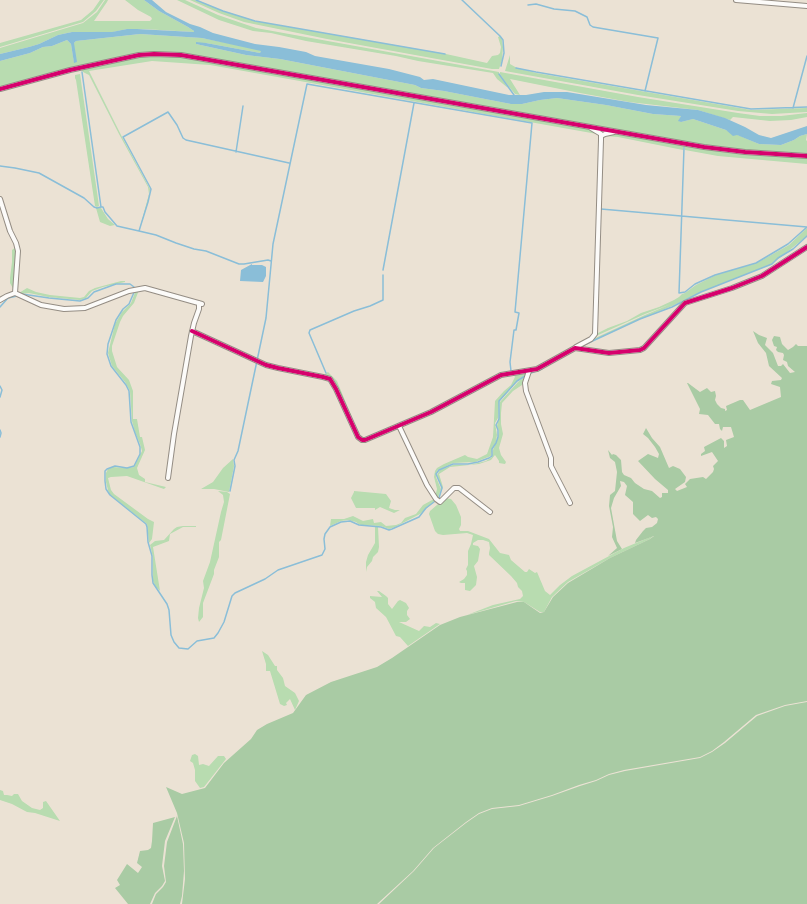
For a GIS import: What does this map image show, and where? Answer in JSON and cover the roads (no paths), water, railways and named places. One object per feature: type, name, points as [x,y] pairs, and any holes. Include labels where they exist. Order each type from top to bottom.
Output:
[{"type":"street","points":[[736,0],[807,6]]},
{"type":"street","points":[[0,89],[70,70],[138,55],[181,55],[726,150],[807,156]]},
{"type":"street","points":[[192,332],[266,365],[330,379],[336,388],[358,437],[362,440],[369,440],[431,412],[501,375],[537,369],[591,339],[595,334],[601,134],[590,127]]},
{"type":"street","points":[[601,136],[619,132]]},
{"type":"street","points":[[0,200],[18,252],[15,293]]},
{"type":"street","points":[[575,348],[609,353],[640,350],[644,348],[686,303],[706,295],[732,288],[762,276],[807,247]]},
{"type":"street","points":[[0,300],[15,293],[41,305],[64,309],[85,308],[129,291],[145,288],[201,303],[192,332],[174,434],[168,478]]},
{"type":"street","points":[[528,371],[525,383],[526,391],[551,458],[551,466],[570,503]]},
{"type":"street","points":[[399,426],[427,485],[436,499],[440,502],[454,488],[459,488],[490,512]]},
{"type":"water","points":[[144,0],[152,0],[166,12],[213,33],[255,44],[306,52],[315,56],[389,69],[420,77],[424,80],[433,79],[509,95],[567,92],[646,105],[698,110],[725,118],[759,135],[771,138],[807,126],[807,134],[781,145],[759,144],[737,135],[733,136],[726,130],[693,119],[681,122],[678,121],[681,116],[653,114],[557,98],[522,104],[511,104],[421,88],[415,85],[280,59],[246,55],[196,44],[196,42],[206,43],[260,53],[261,51],[202,38],[140,34],[76,41],[74,43],[77,62],[74,63],[71,44],[67,40],[52,46],[43,47],[30,53],[0,61],[0,54],[39,44],[58,35],[72,32],[112,32],[137,29],[194,32]]},
{"type":"water","points":[[252,264],[266,267],[266,276],[263,282],[240,281],[241,270]]},
{"type":"waterway","points":[[196,0],[223,11],[255,21],[445,54]]},
{"type":"waterway","points":[[462,0],[503,40],[504,53],[501,66]]},
{"type":"waterway","points":[[528,5],[536,4],[554,9],[575,11],[587,17],[590,25],[593,27],[658,38],[645,91]]},
{"type":"waterway","points":[[793,108],[807,56]]},
{"type":"waterway","points":[[516,68],[751,109],[807,107]]},
{"type":"waterway","points":[[82,72],[101,207],[103,207],[105,212],[117,226],[139,231]]},
{"type":"waterway","points":[[499,74],[514,95]]},
{"type":"waterway","points":[[230,491],[235,466],[234,460],[238,451],[266,318],[273,244],[307,84],[532,123],[515,312],[519,313],[516,330],[514,330],[510,362],[511,371]]},
{"type":"waterway","points":[[383,270],[414,103]]},
{"type":"waterway","points":[[236,152],[243,106]]},
{"type":"waterway","points":[[271,261],[268,260],[239,264],[206,251],[194,249],[156,235],[139,231],[151,189],[123,137],[168,112],[177,125],[183,138],[186,140],[289,163]]},
{"type":"waterway","points":[[684,148],[679,293],[685,292],[695,284],[715,275],[756,263],[788,244],[807,227]]},
{"type":"waterway","points":[[0,166],[39,173],[84,198],[94,207],[101,207]]},
{"type":"waterway","points":[[601,209],[807,227]]},
{"type":"waterway","points":[[584,345],[640,319],[672,307],[701,292],[772,264],[778,258],[793,249],[807,236]]},
{"type":"waterway","points":[[326,373],[309,333],[310,330],[383,300],[383,275]]},
{"type":"waterway","points":[[22,294],[80,301],[88,298],[94,292],[116,284],[130,284],[134,287]]},
{"type":"waterway","points":[[135,290],[129,304],[123,309],[116,320],[108,344],[107,354],[111,366],[129,391],[131,422],[140,447],[140,454],[134,466],[127,468],[115,466],[107,469],[105,471],[105,481],[106,489],[110,495],[146,524],[148,542],[152,556],[153,583],[167,604],[169,610],[171,635],[179,648],[188,649],[197,641],[214,638],[224,622],[232,596],[235,593],[265,579],[278,570],[322,555],[325,549],[325,534],[330,527],[341,522],[350,521],[359,525],[381,527],[389,530],[419,517],[426,508],[434,502]]},
{"type":"waterway","points":[[0,307],[8,298],[17,296]]},
{"type":"waterway","points":[[531,373],[542,369],[547,365]]},
{"type":"waterway","points":[[439,498],[442,488],[436,474],[439,470],[453,464],[478,462],[492,456],[492,449],[498,437],[496,425],[499,419],[499,401],[517,381],[525,376]]},
{"type":"waterway","points":[[0,386],[2,390],[0,397]]},
{"type":"waterway","points":[[0,430],[0,437]]}]
